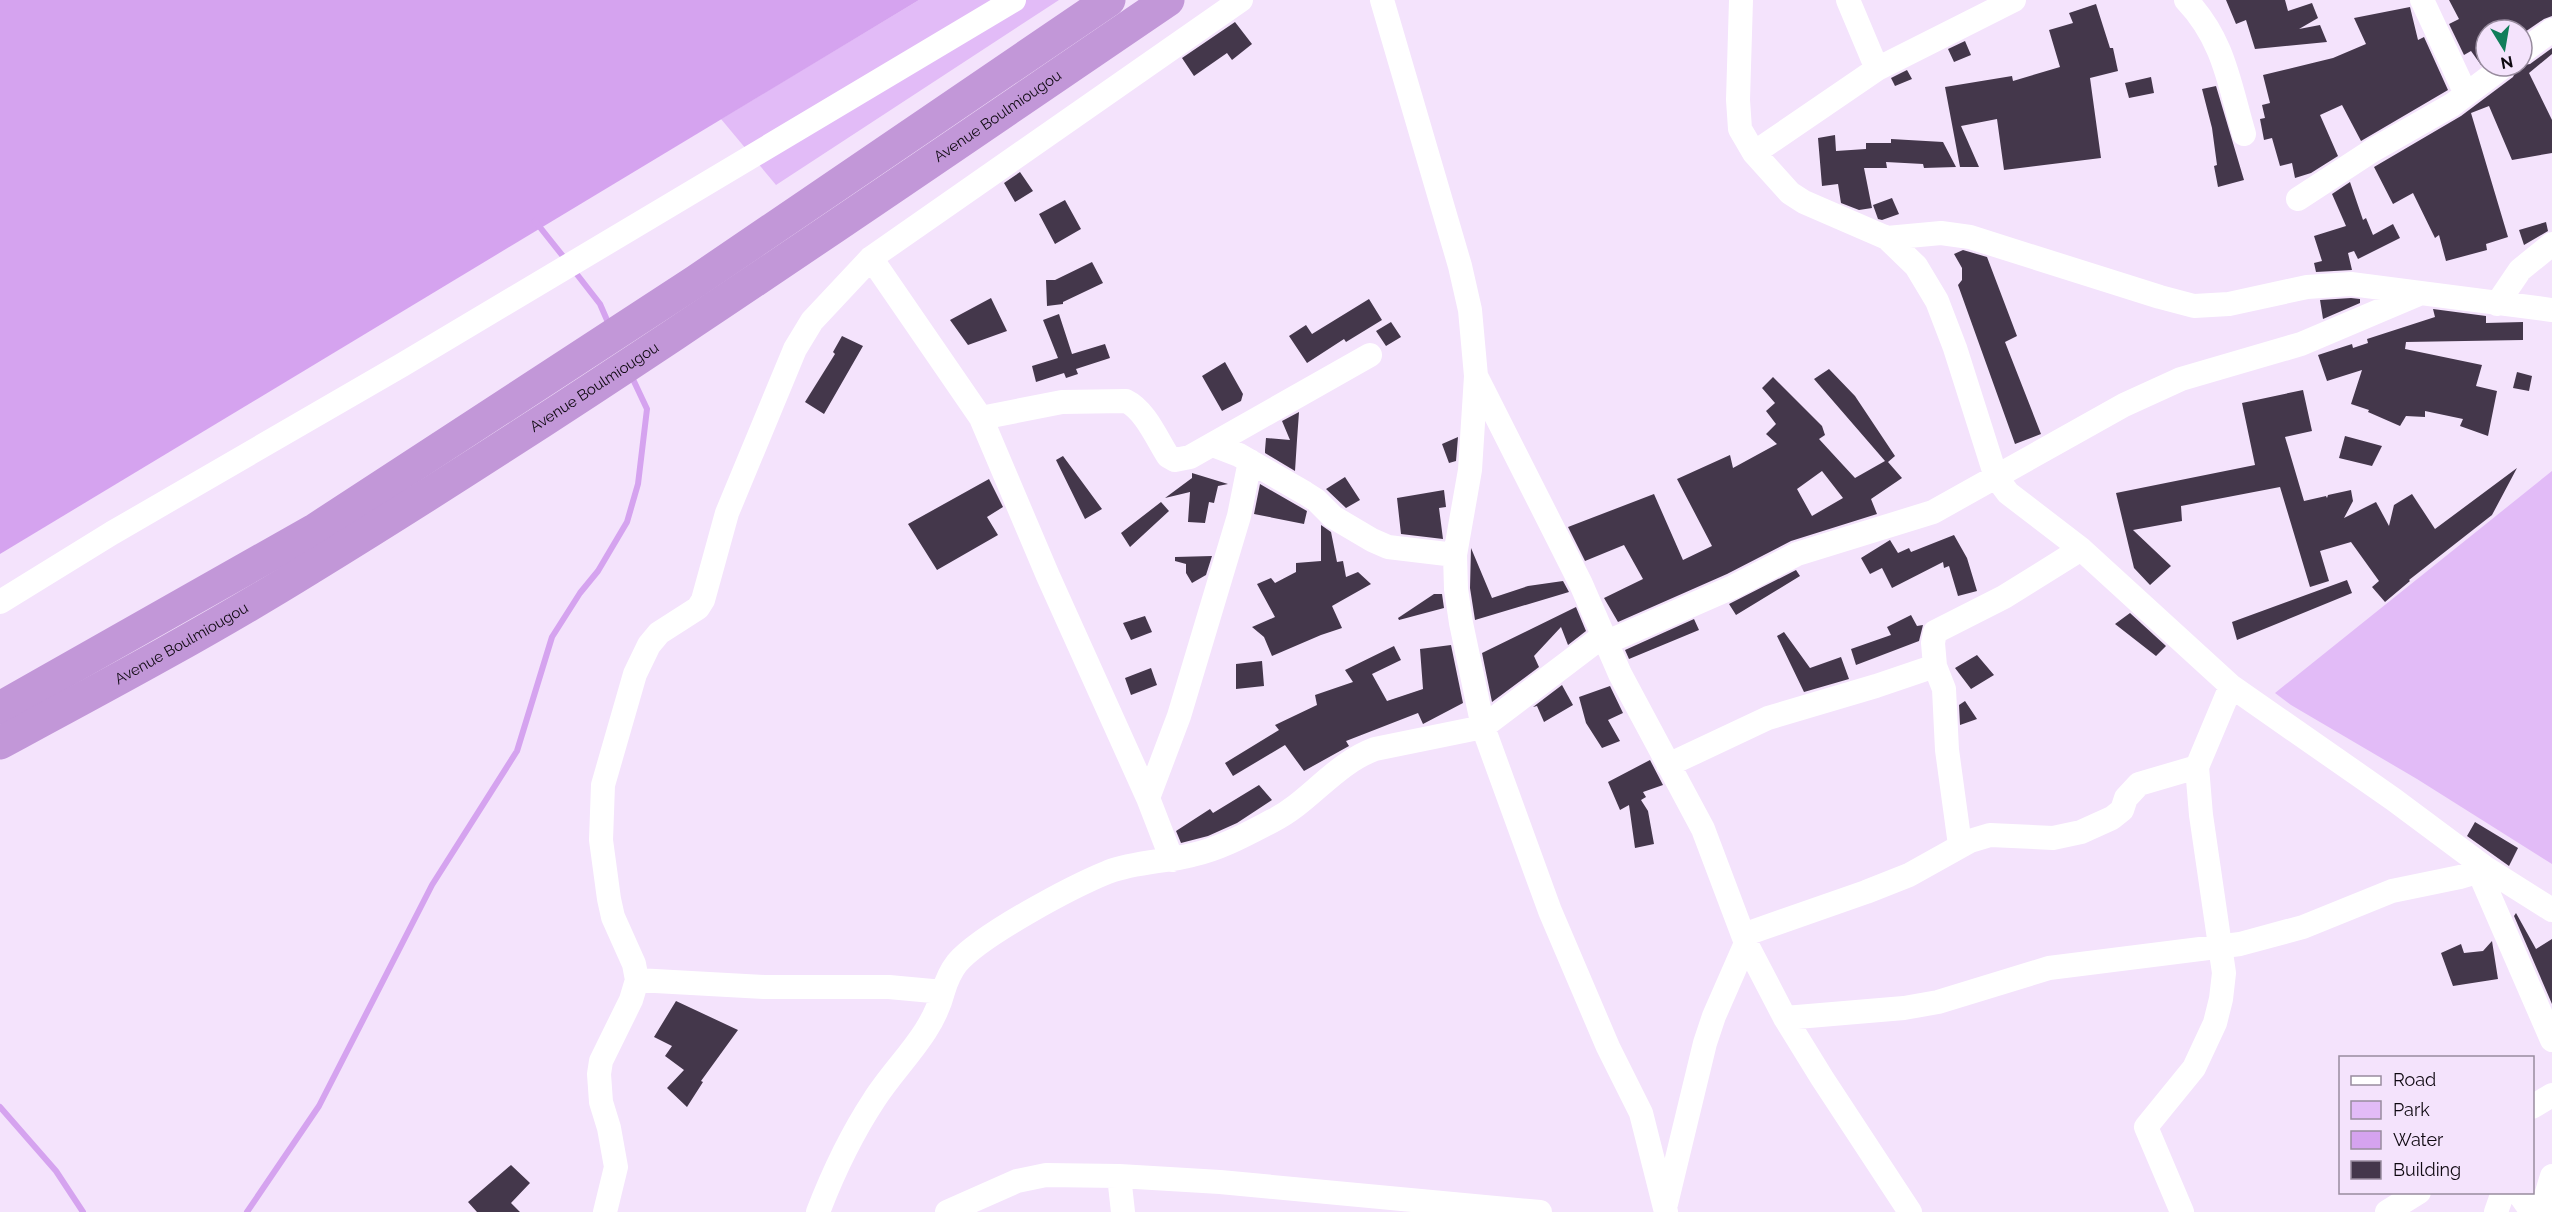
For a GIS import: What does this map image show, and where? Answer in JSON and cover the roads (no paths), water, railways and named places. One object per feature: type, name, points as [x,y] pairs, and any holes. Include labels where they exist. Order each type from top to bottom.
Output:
[{"type":"highway","name":"Avenue Boulmiougou","points":[[0,708],[316,529],[696,281],[1109,0]]},
{"type":"highway","name":"Avenue Boulmiougou","points":[[0,743],[158,657],[308,570],[575,401],[1168,0]]},
{"type":"street","points":[[0,602],[112,533],[402,364],[1014,0]]},
{"type":"street","points":[[605,1212],[616,1167],[609,1128],[601,1102],[599,1074],[601,1061],[631,1000],[637,980],[634,964],[609,900],[601,840],[603,785],[635,674],[649,645],[658,633],[698,608],[703,600],[727,513],[795,349],[812,321],[871,258],[1241,0]]},
{"type":"street","points":[[1382,0],[1460,266],[1470,310],[1476,376],[1470,470],[1455,555],[1456,589],[1483,727],[1550,912],[1608,1047],[1641,1113],[1665,1210]]},
{"type":"street","points":[[1741,0],[1738,100],[1740,129],[1754,153],[1790,193],[1804,202],[1887,238],[1916,266],[1937,301],[1955,348],[1996,477],[2008,493],[2080,549],[2231,686],[2483,870],[2552,910]]},
{"type":"street","points":[[1848,0],[1877,69]]},
{"type":"street","points":[[1754,153],[1877,69],[2014,0]]},
{"type":"street","points":[[2186,0],[2204,18],[2220,48],[2244,134]]},
{"type":"street","points":[[2422,0],[2466,94]]},
{"type":"street","points":[[2534,43],[2552,30]]},
{"type":"street","points":[[2298,199],[2466,94],[2488,78]]},
{"type":"street","points":[[1887,238],[1941,233],[1970,237],[2194,306],[2229,304],[2307,287],[2351,284],[2552,310]]},
{"type":"street","points":[[2497,304],[2520,270],[2552,244]]},
{"type":"street","points":[[871,258],[981,418],[1048,576],[1148,798],[1172,860]]},
{"type":"street","points":[[818,1212],[832,1177],[872,1103],[932,1021],[956,964],[966,954],[1018,919],[1108,872],[1146,862],[1195,855],[1274,820],[1298,804],[1346,763],[1359,755],[1375,749],[1483,727],[1604,639],[1733,587],[1797,554],[1933,512],[2124,405],[2181,379],[2301,344],[2419,294]]},
{"type":"street","points":[[981,418],[1062,402],[1126,401],[1140,413],[1168,456],[1175,460],[1190,457],[1370,355]]},
{"type":"street","points":[[1476,376],[1581,584],[1604,639],[1703,829],[1744,939],[1785,1017],[1910,1212]]},
{"type":"street","points":[[1212,445],[1250,461],[1305,493],[1333,517],[1372,540],[1388,547],[1455,555]]},
{"type":"street","points":[[1148,798],[1179,716],[1239,516],[1250,461]]},
{"type":"street","points":[[1960,845],[1947,750],[1944,689],[1935,666],[1932,643],[1935,632],[2004,597],[2080,549]]},
{"type":"street","points":[[1668,765],[1768,718],[1935,666]]},
{"type":"street","points":[[2182,1212],[2146,1127],[2194,1068],[2215,1023],[2221,999],[2224,973],[2201,815],[2197,766],[2231,686]]},
{"type":"street","points":[[1665,1210],[1705,1043],[1744,939],[1909,875],[1960,845],[1990,835],[2053,838],[2081,832],[2112,818],[2122,810],[2126,798],[2139,784],[2197,766]]},
{"type":"street","points":[[1785,1017],[1905,1008],[1938,1002],[2049,968],[2220,947],[2274,936],[2303,927],[2392,891],[2483,870]]},
{"type":"street","points":[[2483,870],[2552,1040]]},
{"type":"street","points":[[637,980],[764,987],[889,987],[943,992]]},
{"type":"street","points":[[2534,1106],[2552,1095]]},
{"type":"street","points":[[947,1212],[1017,1181],[1046,1175],[1119,1176],[1351,1203],[1540,1212]]},
{"type":"street","points":[[1119,1176],[1123,1212]]},
{"type":"street","points":[[2541,1212],[2552,1176]]},
{"type":"street","points":[[2387,1212],[2416,1194]]},
{"type":"street","points":[[2496,1212],[2502,1194]]},
{"type":"street","points":[[2519,1194],[2532,1212]]},
{"type":"water","points":[[0,0],[919,0],[0,554]]},
{"type":"waterway","points":[[535,221],[566,260]]},
{"type":"waterway","points":[[572,268],[600,304],[610,327]]},
{"type":"waterway","points":[[247,1212],[319,1106],[432,885],[517,751],[552,637],[580,593],[598,571],[627,522],[638,484],[647,409],[631,375]]},
{"type":"waterway","points":[[0,1107],[56,1171],[83,1212]]}]
